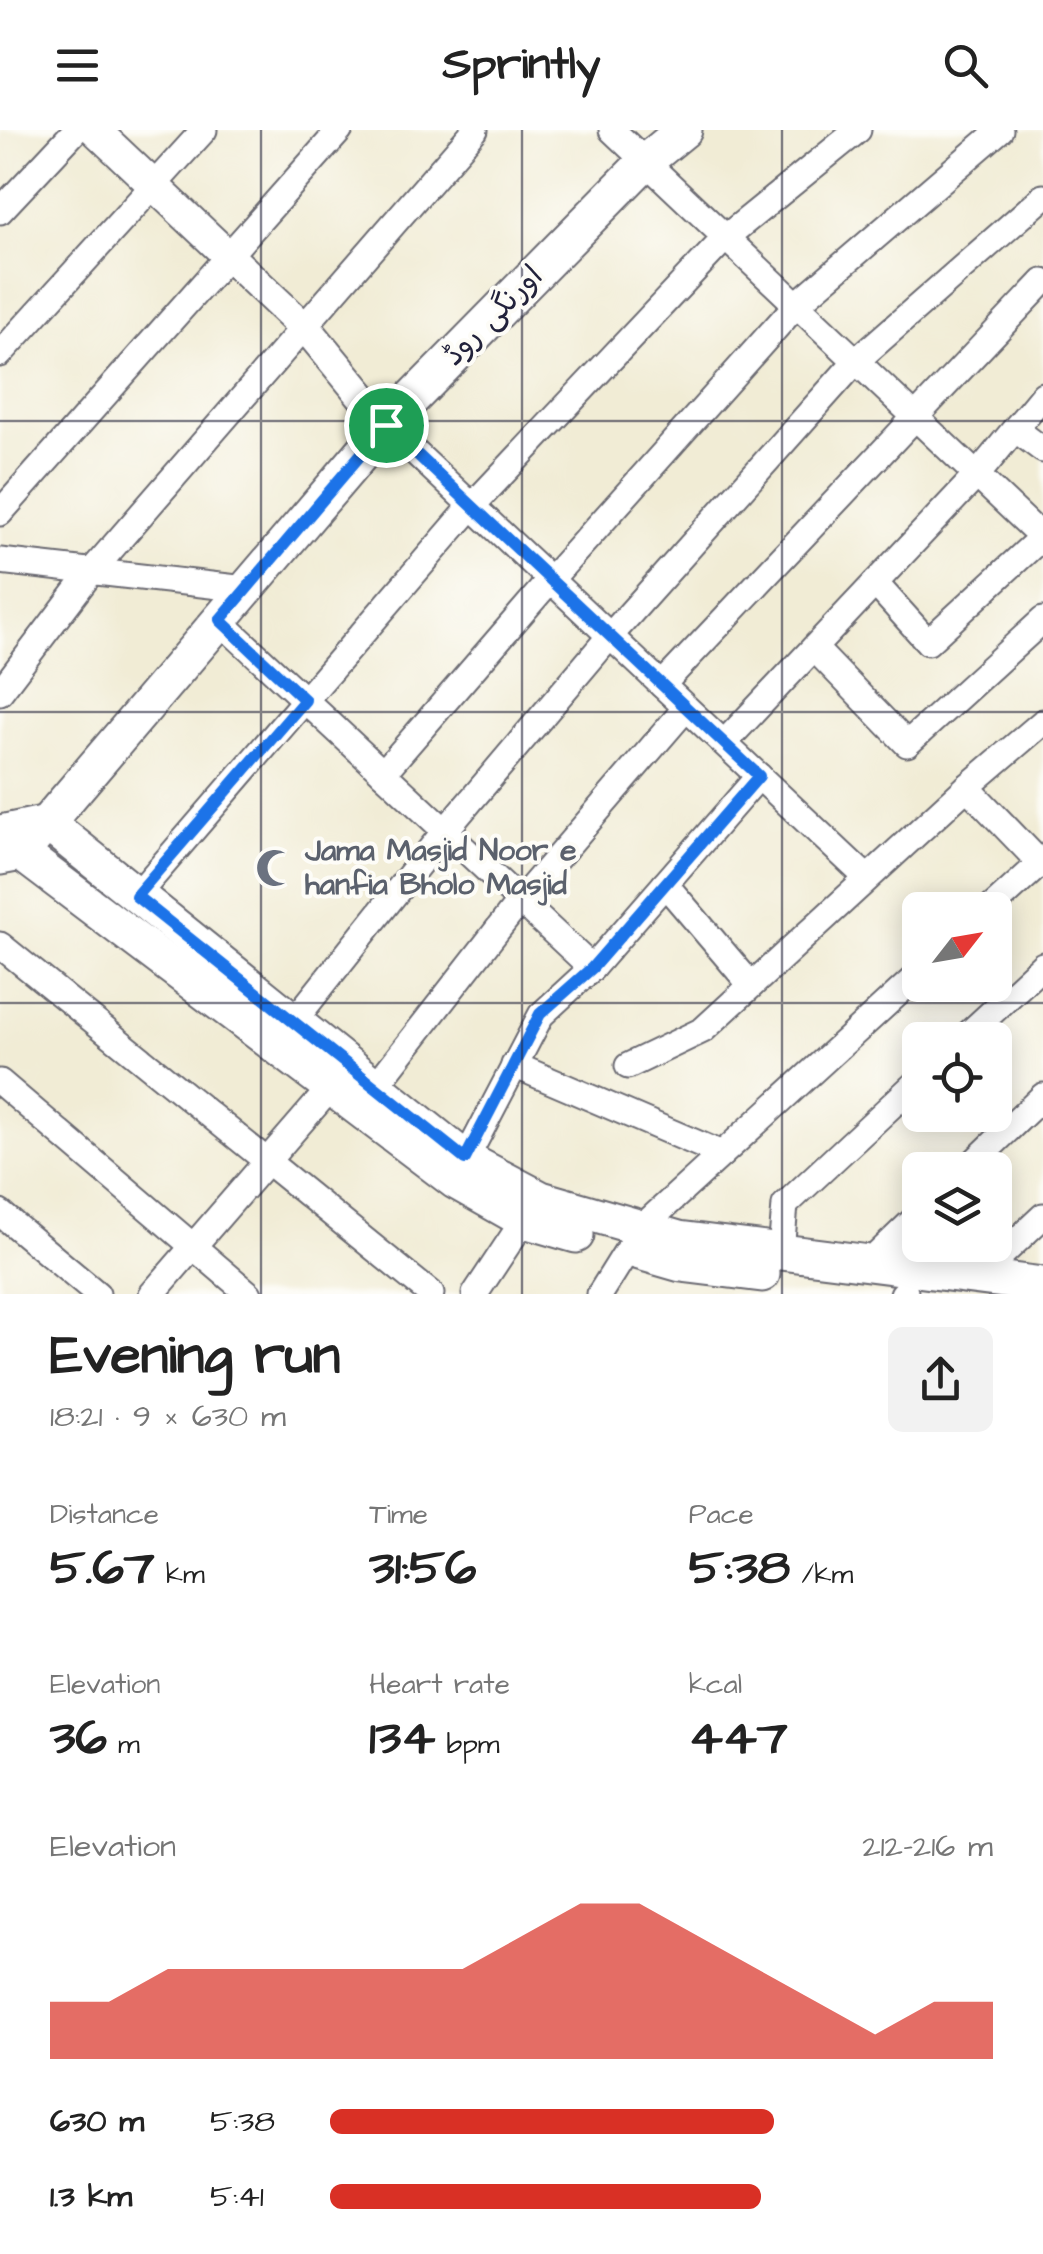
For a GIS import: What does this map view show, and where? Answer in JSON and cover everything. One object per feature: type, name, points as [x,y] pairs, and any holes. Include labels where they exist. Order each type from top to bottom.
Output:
[{"type":"main road","name":"اورنگی روڈ","points":[[5,855],[46,823],[386,425],[646,161],[684,130]]},
{"type":"main road","points":[[46,823],[374,1086],[460,1170],[634,1238],[682,1264],[910,1293]]},
{"type":"main road","points":[[5,855],[333,1086],[460,1170],[524,1220],[634,1238]]},
{"type":"main road","points":[[773,1274],[869,1263],[1043,1285]]},
{"type":"street","points":[[0,211],[76,130]]},
{"type":"street","points":[[95,130],[304,328],[386,425],[868,878]]},
{"type":"street","points":[[0,354],[204,130]]},
{"type":"street","points":[[0,514],[340,130]]},
{"type":"street","points":[[0,692],[11,663],[475,130]]},
{"type":"street","points":[[612,130],[1042,538],[928,642],[876,582]]},
{"type":"street","points":[[136,896],[472,506],[726,237],[858,130]]},
{"type":"street","points":[[383,773],[797,304],[1000,130]]},
{"type":"street","points":[[293,1022],[445,831],[610,636],[856,361],[1043,197]]},
{"type":"street","points":[[662,685],[1043,282]]},
{"type":"street","points":[[724,743],[977,475],[1043,395]]},
{"type":"street","points":[[1014,430],[1043,450]]},
{"type":"street","points":[[0,561],[246,589]]},
{"type":"street","points":[[220,620],[592,968]]},
{"type":"street","points":[[814,648],[907,744],[1043,620]]},
{"type":"street","points":[[374,1086],[520,901],[686,708]]},
{"type":"street","points":[[628,1066],[703,1030],[967,786],[1043,722]]},
{"type":"street","points":[[460,1170],[540,1014],[592,968],[759,776]]},
{"type":"street","points":[[967,786],[1042,863],[1010,892]]},
{"type":"street","points":[[665,884],[751,985]]},
{"type":"street","points":[[0,945],[431,1294]]},
{"type":"street","points":[[981,1022],[1043,965]]},
{"type":"street","points":[[600,1294],[634,1238],[902,990]]},
{"type":"street","points":[[514,1065],[722,1154]]},
{"type":"street","points":[[0,1082],[250,1294]]},
{"type":"street","points":[[152,1294],[333,1086]]},
{"type":"street","points":[[985,1152],[1043,1096]]},
{"type":"street","points":[[773,1274],[785,1205],[902,1097]]},
{"type":"street","points":[[0,1213],[96,1294]]},
{"type":"street","points":[[978,1277],[1043,1216]]},
{"type":"street","points":[[475,1294],[524,1220]]},
{"type":"street","points":[[869,1263],[902,1231]]},
{"type":"place","name":"Jama Masjid Noor e hanfia Bholo Masjid","points":[[275,868]]},
{"type":"route","points":[[386,425],[759,776],[592,968],[540,1014],[465,1159],[136,896],[305,700],[220,620],[386,425]]}]
